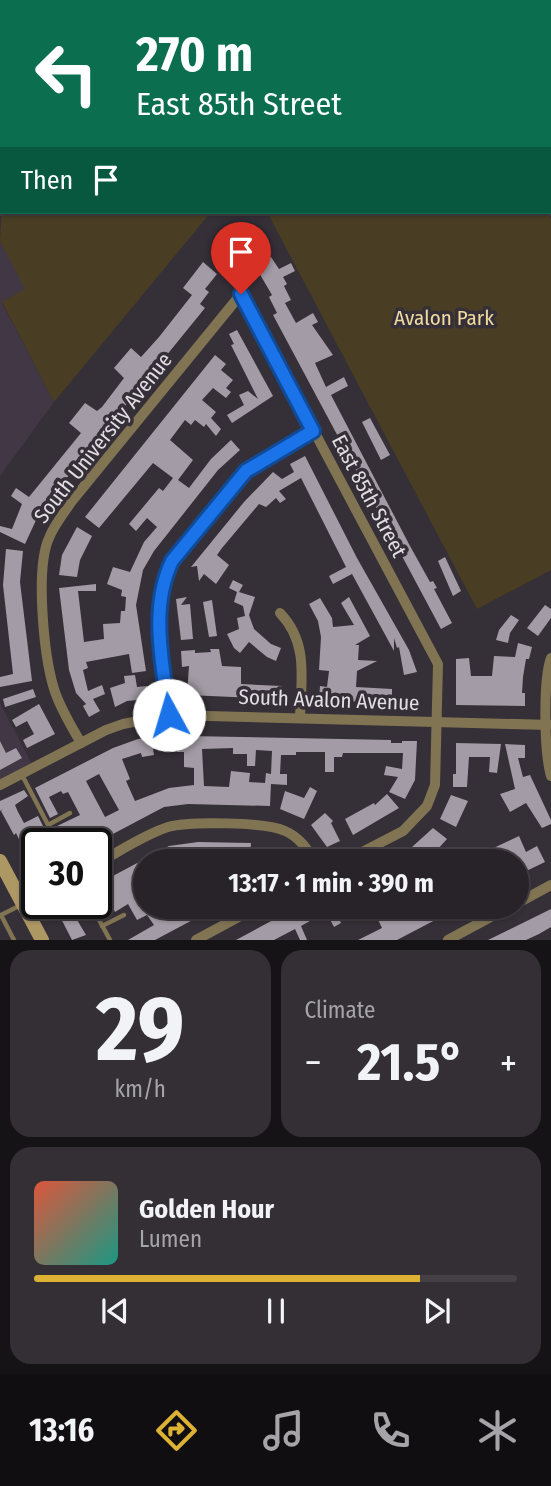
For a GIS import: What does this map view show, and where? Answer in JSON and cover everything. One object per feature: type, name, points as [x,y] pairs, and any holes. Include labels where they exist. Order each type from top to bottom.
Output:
[{"type":"main road","points":[[0,861],[21,900]]},
{"type":"main road","points":[[31,919],[42,940]]},
{"type":"street","name":"East 85th Street","points":[[241,294],[438,664],[435,785],[427,806],[403,831],[368,849]]},
{"type":"street","name":"South University Avenue","points":[[80,743],[58,701],[50,670],[41,585],[41,568],[48,538],[72,501],[241,294]]},
{"type":"street","points":[[169,715],[158,609],[162,585],[172,561],[246,471],[313,431]]},
{"type":"street","points":[[280,613],[295,632],[302,653],[300,718]]},
{"type":"street","points":[[551,658],[546,759],[551,776]]},
{"type":"street","name":"South Avalon Avenue","points":[[0,786],[80,743],[123,724],[169,715],[548,725]]},
{"type":"street","points":[[112,855],[154,833],[186,824],[271,826],[294,835],[306,849]]},
{"type":"street","points":[[529,897],[551,885]]},
{"type":"street","points":[[196,940],[235,919]]},
{"type":"street","points":[[448,940],[487,919]]},
{"type":"lane","points":[[22,774],[50,828]]},
{"type":"lane","points":[[48,825],[71,813]]},
{"type":"lane","points":[[14,940],[1,915],[21,905]]},
{"type":"lane","points":[[102,926],[124,915]]},
{"type":"lane","points":[[98,919],[110,940]]},
{"type":"shaded area","points":[[0,241],[26,289],[2,303],[54,402],[0,476]]},
{"type":"shaded area","points":[[0,703],[33,766],[0,784]]},
{"type":"green space","points":[[2,214],[209,214],[54,402],[2,302],[25,289],[0,241]]},
{"type":"green space","name":"Avalon Park","points":[[268,214],[548,214],[551,219],[551,570],[477,609]]},
{"type":"building","points":[[271,257],[279,269],[291,263],[295,271],[283,277],[291,300],[285,303],[296,323],[313,313],[318,322],[312,325],[333,355],[315,363],[326,387],[344,377],[348,386],[331,395],[410,546],[430,582],[433,581],[437,588],[434,589],[452,623],[441,629],[273,315],[277,313],[269,297],[272,295],[255,266]]},
{"type":"building","points":[[203,262],[217,274],[205,289],[209,292],[200,304],[205,308],[35,517],[37,518],[25,544],[0,532],[0,526],[12,529],[22,504],[11,496],[16,488],[29,497],[81,433],[69,423],[85,403],[97,411],[102,407],[124,378],[114,368],[131,348],[141,357],[159,337],[192,295],[183,288]]},
{"type":"building","points":[[237,330],[273,396],[232,423],[227,415],[244,405],[239,395],[248,391],[258,399],[231,345],[234,344],[229,334]]},
{"type":"building","points":[[215,355],[226,364],[221,370],[233,380],[226,388],[231,392],[226,398],[213,388],[202,400],[216,412],[211,418],[221,429],[216,436],[206,424],[204,427],[195,420],[191,425],[185,420],[170,440],[193,460],[178,480],[189,488],[211,459],[231,440],[240,450],[218,470],[154,551],[143,570],[136,605],[146,671],[132,673],[129,654],[86,662],[88,668],[83,670],[88,691],[102,685],[105,694],[93,699],[100,711],[89,717],[83,706],[86,704],[76,693],[69,670],[59,588],[96,584],[96,591],[78,591],[84,642],[104,639],[103,624],[120,623],[121,611],[125,611],[126,597],[121,596],[122,590],[107,584],[113,567],[130,572],[144,542],[157,527],[147,518],[136,531],[129,524],[159,488],[163,491],[173,478],[153,463],[99,528],[85,517]]},
{"type":"building","points":[[370,418],[390,455],[381,460],[362,422]]},
{"type":"building","points":[[305,456],[357,558],[409,650],[417,672],[404,675],[399,647],[397,648],[394,638],[394,651],[352,574],[333,584],[329,576],[346,567],[301,478],[279,491],[286,499],[280,503],[276,498],[266,507],[259,504],[222,548],[217,555],[229,565],[216,584],[204,574],[199,581],[197,566],[191,567],[244,502],[273,472],[282,479],[294,472],[290,464]]},
{"type":"building","points":[[77,527],[92,536],[80,560],[77,577],[59,575],[62,555]]},
{"type":"building","points":[[6,549],[23,551],[20,582],[32,681],[0,687],[0,677],[13,674],[3,585]]},
{"type":"building","points":[[445,557],[461,591],[453,596],[438,561]]},
{"type":"building","points":[[233,580],[243,585],[239,592],[255,597],[249,615],[254,629],[271,644],[281,648],[276,661],[249,642],[240,653],[234,648],[227,634],[239,629],[237,618],[245,616],[243,606],[234,602],[237,592],[229,588]]},
{"type":"building","points":[[187,597],[181,605],[190,604],[193,639],[181,640],[176,599]]},
{"type":"building","points":[[349,597],[370,636],[355,645],[359,645],[358,660],[377,661],[357,671],[356,687],[392,689],[392,703],[319,700],[320,686],[327,687],[329,671],[319,670],[321,637],[318,621],[309,604],[320,598],[332,618],[333,627],[354,625],[341,603]]},
{"type":"building","points":[[212,600],[217,636],[209,637],[203,602]]},
{"type":"building","points":[[545,605],[551,609],[551,618],[538,636],[527,628]]},
{"type":"building","points":[[511,615],[519,620],[510,633],[508,643],[496,640],[499,630]]},
{"type":"building","points":[[518,643],[532,647],[529,659],[526,659],[523,677],[525,706],[456,705],[456,659],[469,658],[471,676],[492,676],[494,656],[515,657]]},
{"type":"building","points":[[210,649],[219,649],[222,666],[241,667],[241,684],[282,686],[280,699],[187,695],[189,666],[182,667],[181,651],[211,652]]},
{"type":"building","points":[[135,675],[137,687],[147,686],[148,699],[127,701],[115,707],[110,688],[125,683],[124,676]]},
{"type":"building","points":[[33,689],[36,697],[5,707],[3,699]]},
{"type":"building","points":[[39,704],[55,734],[27,748],[23,740],[34,734],[27,721],[16,727],[12,720]]},
{"type":"building","points":[[188,733],[188,736],[391,740],[391,743],[417,741],[415,780],[405,799],[389,792],[398,777],[384,775],[386,766],[402,769],[403,753],[343,753],[342,757],[334,757],[334,772],[325,772],[325,752],[296,752],[296,755],[281,755],[280,774],[287,774],[287,785],[271,784],[270,806],[188,804],[164,807],[112,834],[112,828],[56,828],[80,815],[68,792],[63,794],[61,791],[49,797],[58,814],[50,818],[35,788],[113,748],[138,739]],"holes":[[[177,747],[177,752],[184,752],[184,767],[194,768],[194,785],[169,788],[135,801],[126,781],[130,779],[122,759],[141,753],[142,757],[154,755],[153,749]],[[233,748],[233,754],[247,754],[247,766],[255,766],[256,750],[272,751],[271,774],[266,773],[265,783],[249,782],[250,773],[231,771],[229,787],[204,786],[202,749]],[[99,774],[119,810],[105,817],[86,781]]]},
{"type":"building","points":[[0,741],[6,753],[16,748],[22,758],[0,770]]},
{"type":"building","points":[[456,743],[501,744],[497,773],[489,772],[490,757],[469,757],[467,787],[453,787],[453,774],[456,774]]},
{"type":"building","points":[[505,744],[525,745],[525,758],[518,758],[523,777],[530,775],[551,824],[542,828],[526,803],[510,812],[500,794],[515,789]]},
{"type":"building","points":[[310,787],[317,791],[304,819],[280,809],[285,791],[304,798]]},
{"type":"building","points":[[24,790],[28,796],[15,805],[18,812],[24,823],[38,816],[44,828],[21,828],[21,843],[1,811],[3,809],[0,811],[0,801]]},
{"type":"building","points":[[387,794],[399,808],[353,835],[345,819],[374,803],[375,805]]},
{"type":"building","points":[[451,795],[468,801],[456,827],[440,819]]},
{"type":"building","points":[[325,813],[333,821],[331,823],[340,841],[327,847],[311,825]]},
{"type":"building","points":[[433,828],[447,839],[438,849],[408,849]]},
{"type":"building","points":[[519,836],[525,849],[491,849]]},
{"type":"building","points":[[198,842],[251,843],[251,849],[163,849]]},
{"type":"building","points":[[537,846],[545,862],[529,870],[529,850]]},
{"type":"building","points":[[133,865],[133,913],[128,904],[115,912],[112,907],[112,876]]},
{"type":"building","points":[[551,909],[551,927],[539,934],[526,940],[488,940]]},
{"type":"building","points":[[61,919],[76,919],[86,935],[72,940]]},
{"type":"building","points":[[150,919],[195,919],[155,940],[128,940],[154,925]]},
{"type":"building","points":[[275,919],[314,919],[301,926],[307,940],[300,940],[295,929],[274,940],[236,940]]},
{"type":"building","points":[[330,919],[339,919],[341,923],[334,927]]},
{"type":"building","points":[[378,919],[437,919],[397,940],[358,940],[382,928]]},
{"type":"route","points":[[169,715],[158,609],[164,577],[172,561],[246,471],[313,431],[241,294]]}]
